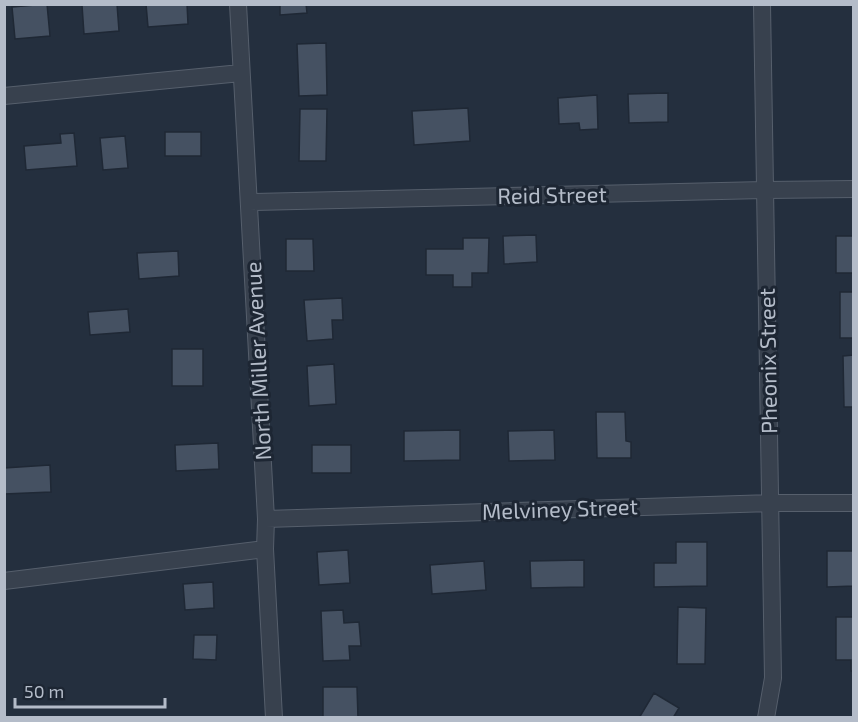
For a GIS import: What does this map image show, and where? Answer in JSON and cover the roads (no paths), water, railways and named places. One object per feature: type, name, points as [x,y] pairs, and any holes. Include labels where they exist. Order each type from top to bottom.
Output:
[{"type":"street","name":"North Miller Avenue","points":[[238,4],[250,202],[274,717]]},
{"type":"street","name":"Pheonix Street","points":[[762,4],[773,678],[766,717]]},
{"type":"street","points":[[4,96],[241,73]]},
{"type":"street","name":"Reid Street","points":[[250,202],[854,189]]},
{"type":"street","name":"Melviney Street","points":[[266,519],[854,502]]},
{"type":"street","points":[[4,581],[265,549]]}]
